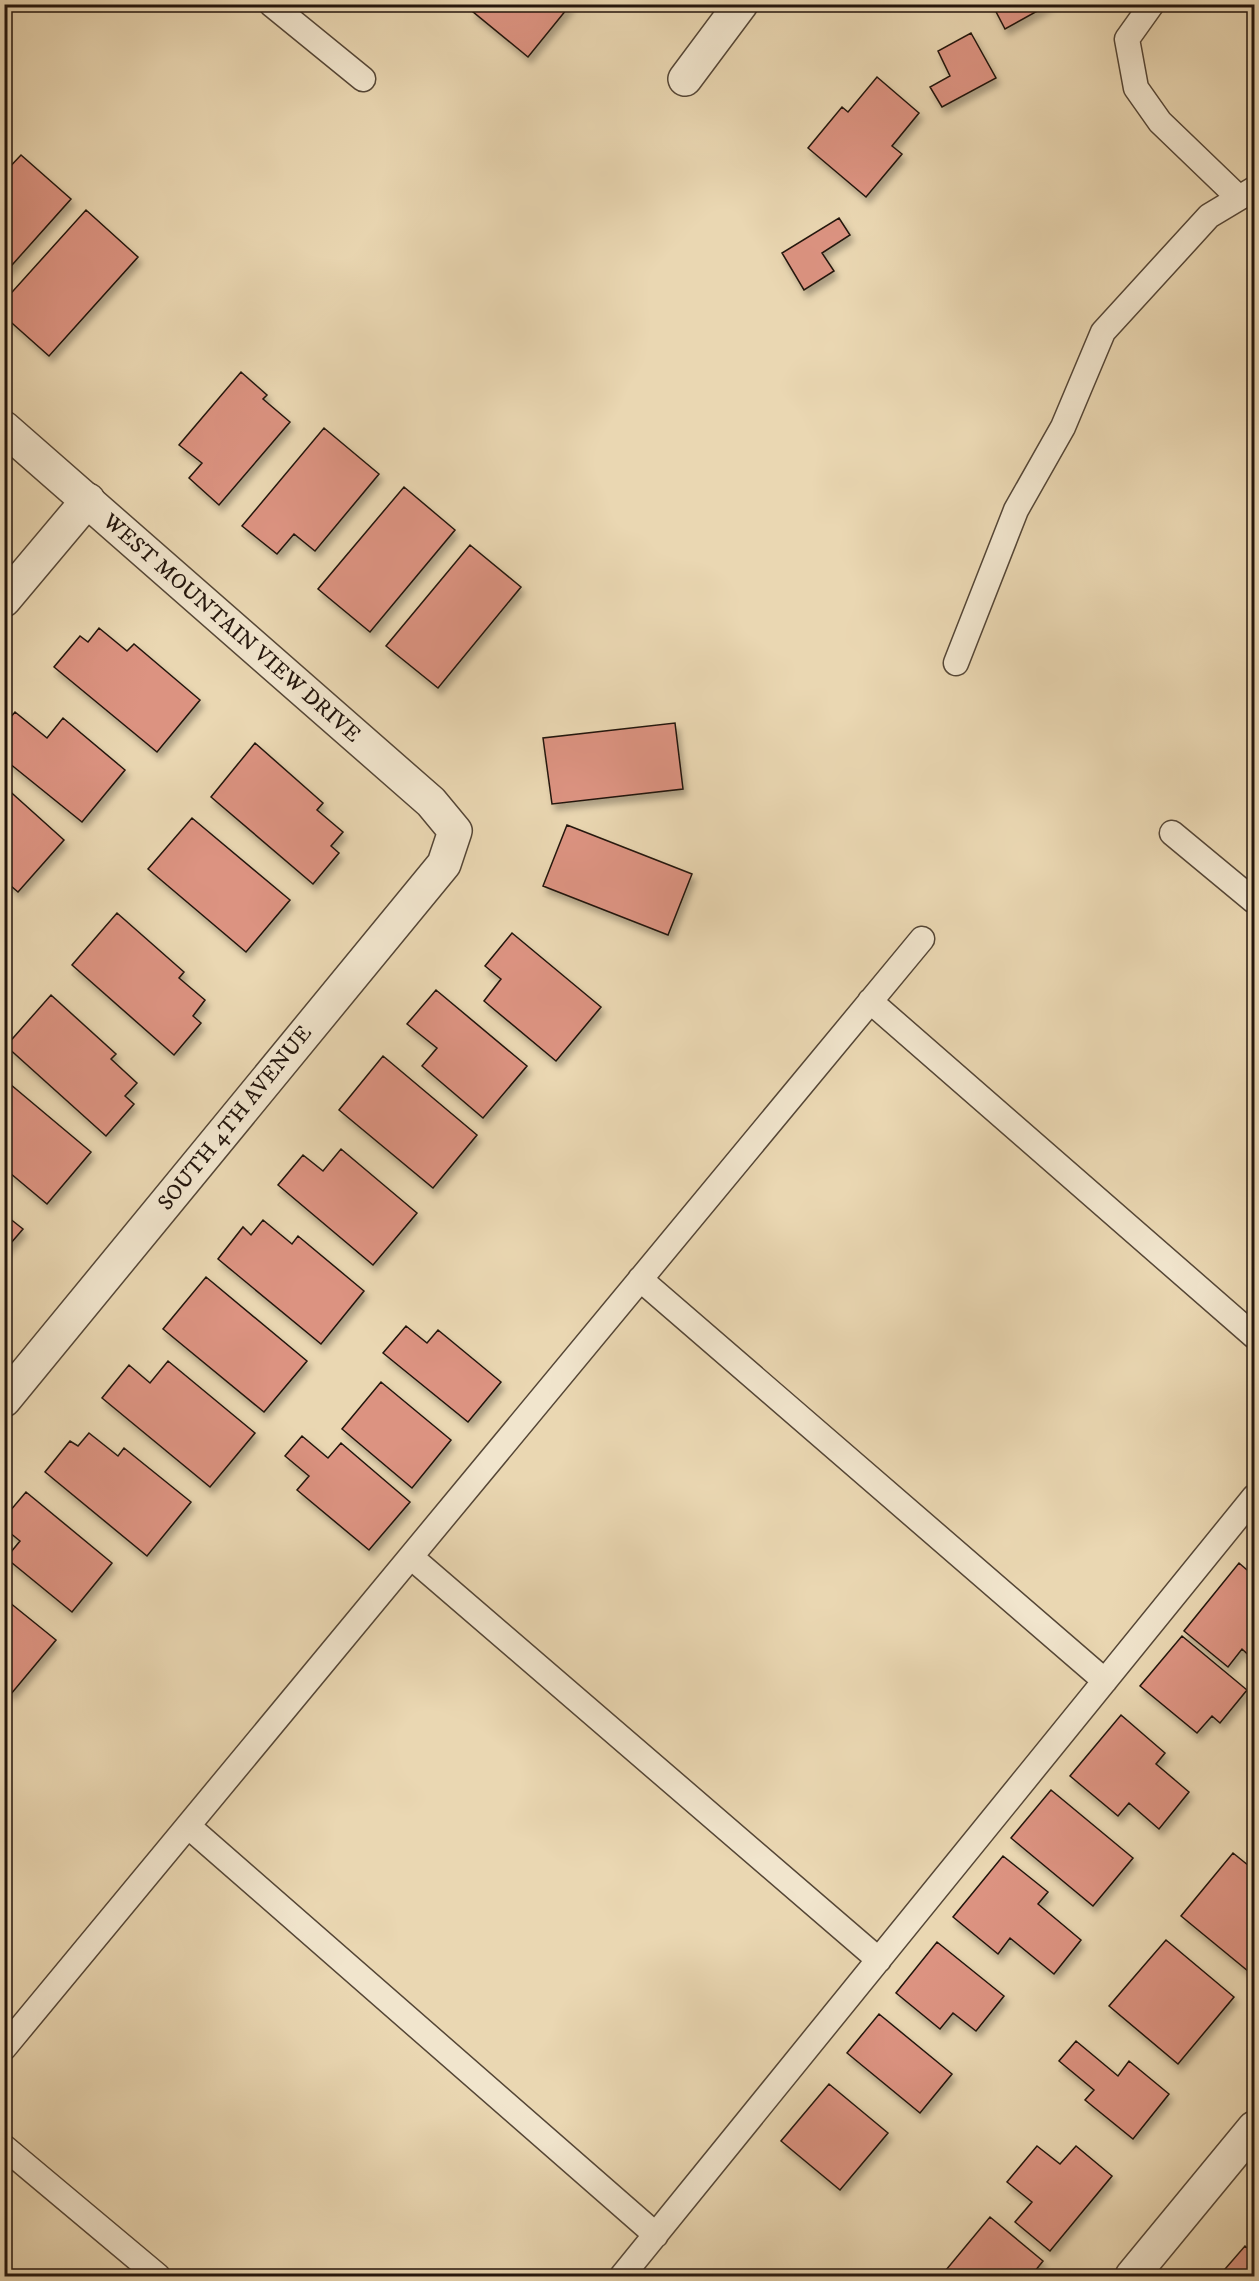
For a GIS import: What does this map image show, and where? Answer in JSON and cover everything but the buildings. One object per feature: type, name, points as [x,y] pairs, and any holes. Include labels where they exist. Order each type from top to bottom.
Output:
[{"type":"street","points":[[685,79],[741,4]]},
{"type":"street","name":"WEST MOUNTAIN VIEW DRIVE","points":[[4,428],[431,801],[455,831]]},
{"type":"street","points":[[4,600],[88,500]]},
{"type":"street","name":"SOUTH 4TH AVENUE","points":[[4,1400],[444,864],[455,831]]},
{"type":"street","points":[[1132,2277],[1254,2128]]},
{"type":"lane","points":[[271,4],[363,79]]},
{"type":"lane","points":[[957,663],[1016,510],[1063,427],[1102,332],[1209,216],[1247,193],[1160,122],[1136,88],[1127,39],[1152,4]]},
{"type":"lane","points":[[1172,833],[1254,901]]},
{"type":"lane","points":[[4,2048],[922,939]]},
{"type":"lane","points":[[870,1001],[1254,1336]]},
{"type":"lane","points":[[640,1279],[1105,1681]]},
{"type":"lane","points":[[622,2277],[1254,1497]]},
{"type":"lane","points":[[411,1557],[879,1960]]},
{"type":"lane","points":[[188,1826],[656,2235]]},
{"type":"lane","points":[[4,2147],[158,2277]]}]
